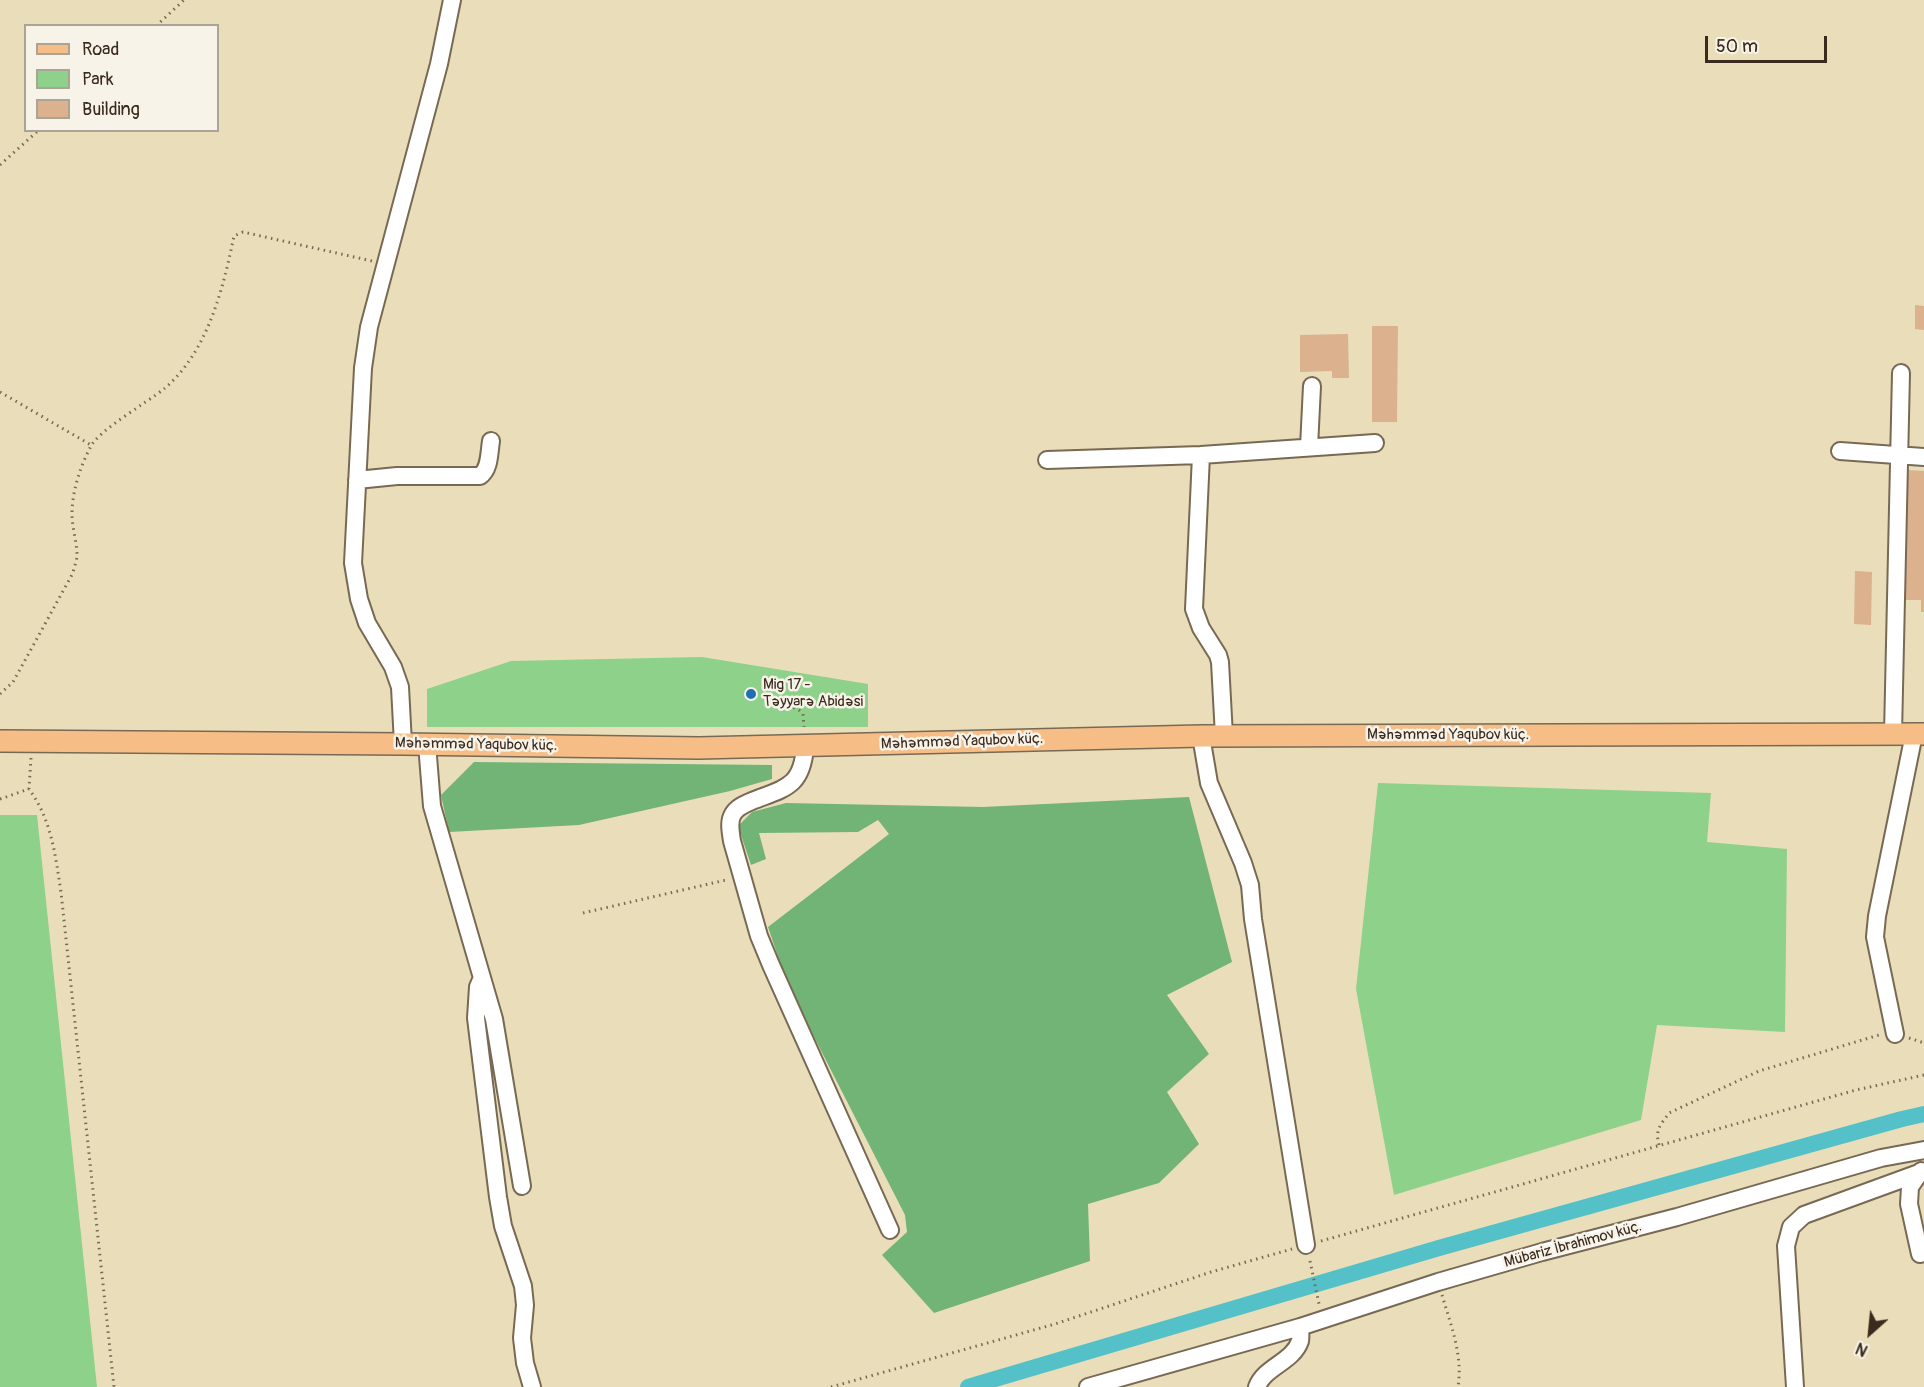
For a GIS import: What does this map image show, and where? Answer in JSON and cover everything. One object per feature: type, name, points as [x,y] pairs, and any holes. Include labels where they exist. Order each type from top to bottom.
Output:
[{"type":"main road","name":"Məhəmməd Yaqubov küç.","points":[[0,741],[699,748],[1201,736],[1919,734]]},
{"type":"street","points":[[403,744],[400,687],[393,667],[367,623],[358,599],[353,563],[363,368],[369,327],[439,64],[452,0]]},
{"type":"street","points":[[1893,734],[1901,373]]},
{"type":"street","points":[[1309,447],[1312,386]]},
{"type":"street","points":[[357,480],[397,476],[480,476],[487,468],[491,441]]},
{"type":"street","points":[[1047,460],[1201,455],[1375,443]]},
{"type":"street","points":[[1840,451],[1924,457]]},
{"type":"street","points":[[1201,455],[1194,609],[1201,628],[1220,662],[1224,736]]},
{"type":"street","points":[[1895,1034],[1875,937],[1877,916],[1919,734]]},
{"type":"street","points":[[1201,736],[1209,783],[1243,862],[1250,885],[1255,930],[1306,1245]]},
{"type":"street","points":[[426,744],[432,806],[494,1019],[522,1186]]},
{"type":"street","points":[[805,747],[804,761],[798,777],[788,786],[741,806],[733,814],[730,826],[732,841],[759,936],[890,1230]]},
{"type":"street","points":[[482,976],[478,987],[476,1018],[480,1052],[503,1226],[522,1286],[525,1305],[522,1338],[525,1363],[532,1387]]},
{"type":"street","name":"Mübariz İbrahimov küç.","points":[[1089,1387],[1322,1321],[1438,1282],[1542,1252],[1677,1217],[1881,1158],[1924,1150]]},
{"type":"street","points":[[1920,1254],[1909,1204],[1910,1187],[1921,1171]]},
{"type":"street","points":[[1795,1387],[1786,1246],[1791,1227],[1804,1215],[1921,1171]]},
{"type":"street","points":[[1257,1387],[1260,1379],[1292,1353],[1300,1341],[1300,1327]]},
{"type":"path","points":[[158,24],[184,0]]},
{"type":"path","points":[[0,165],[37,132]]},
{"type":"path","points":[[0,694],[14,682],[73,573],[77,556],[72,514],[75,491],[91,445],[101,434],[166,387],[189,362],[210,322],[224,284],[234,236],[243,232],[386,264]]},
{"type":"path","points":[[0,392],[91,445]]},
{"type":"path","points":[[765,698],[798,709],[803,714],[805,747]]},
{"type":"path","points":[[33,742],[29,789],[47,822],[55,850],[61,892],[114,1387]]},
{"type":"path","points":[[0,799],[29,789]]},
{"type":"path","points":[[583,913],[742,877]]},
{"type":"path","points":[[1659,1145],[1657,1135],[1660,1125],[1669,1113],[1759,1071],[1878,1035],[1895,1034],[1924,1042]]},
{"type":"path","points":[[831,1387],[1055,1324],[1211,1272],[1856,1090],[1924,1076]]},
{"type":"path","points":[[1306,1245],[1322,1321]]},
{"type":"path","points":[[1438,1282],[1458,1353],[1461,1371],[1458,1387]]},
{"type":"green space","points":[[702,657],[868,684],[868,727],[427,727],[427,689],[511,661]]},
{"type":"green space","points":[[474,762],[772,765],[772,779],[730,791],[579,825],[449,832],[441,795]]},
{"type":"green space","points":[[1378,783],[1711,793],[1707,842],[1787,849],[1785,1032],[1657,1025],[1641,1120],[1394,1195],[1356,989]]},
{"type":"green space","points":[[1189,797],[1232,962],[1167,995],[1209,1054],[1167,1092],[1199,1144],[1159,1183],[1088,1204],[1090,1261],[934,1313],[882,1255],[907,1232],[905,1215],[788,986],[768,927],[889,834],[878,820],[858,832],[759,833],[766,859],[751,865],[738,826],[752,812],[786,803],[983,807]]},
{"type":"green space","points":[[0,815],[37,815],[97,1387],[0,1387]]},
{"type":"building","points":[[1915,305],[1924,306],[1924,330],[1915,329]]},
{"type":"building","points":[[1372,326],[1398,326],[1397,422],[1372,422]]},
{"type":"building","points":[[1348,334],[1349,378],[1332,378],[1332,371],[1300,372],[1300,335]]},
{"type":"building","points":[[1908,470],[1924,471],[1924,612],[1921,612],[1921,600],[1905,600]]},
{"type":"building","points":[[1855,571],[1872,572],[1871,625],[1854,624]]},
{"type":"waterway","points":[[968,1387],[1439,1248],[1924,1114]]},
{"type":"place","name":"Mig 17 - Təyyarə Abidəsi","points":[[751,694]]}]
